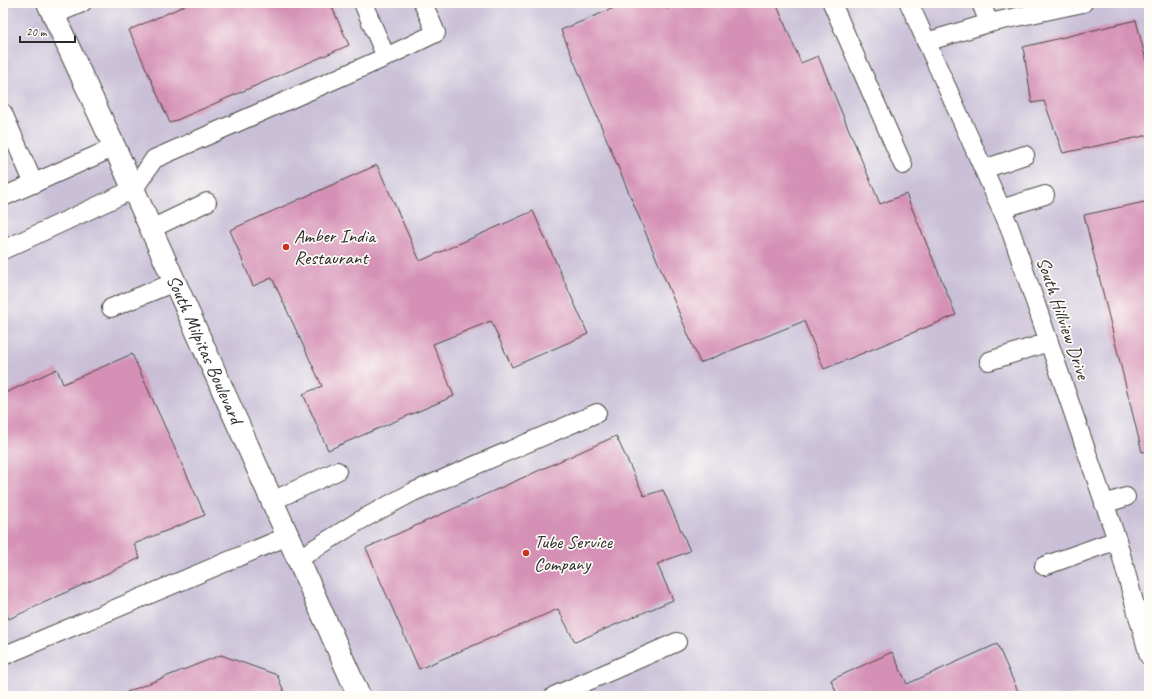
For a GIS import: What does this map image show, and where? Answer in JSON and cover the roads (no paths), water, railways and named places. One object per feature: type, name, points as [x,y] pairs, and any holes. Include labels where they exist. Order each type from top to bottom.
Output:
[{"type":"main road","name":"South Milpitas Boulevard","points":[[51,9],[134,189],[359,696]]},
{"type":"street","points":[[51,9],[82,3]]},
{"type":"street","points":[[362,3],[386,57]]},
{"type":"street","points":[[3,250],[134,189],[154,159],[386,57],[436,33],[423,3]]},
{"type":"street","points":[[832,3],[903,165]]},
{"type":"street","name":"South Hillview Drive","points":[[909,3],[1009,226],[1117,540],[1149,656]]},
{"type":"street","points":[[981,3],[989,23]]},
{"type":"street","points":[[926,42],[989,23],[1083,3]]},
{"type":"street","points":[[3,113],[34,184]]},
{"type":"street","points":[[3,197],[115,147]]},
{"type":"street","points":[[984,169],[1025,156]]},
{"type":"street","points":[[1001,209],[1045,196]]},
{"type":"street","points":[[151,229],[207,202]]},
{"type":"street","points":[[111,308],[175,282]]},
{"type":"street","points":[[988,361],[1049,342]]},
{"type":"street","points":[[298,559],[359,521],[413,492],[597,413]]},
{"type":"street","points":[[272,501],[337,471]]},
{"type":"street","points":[[1104,504],[1126,497]]},
{"type":"street","points":[[3,656],[288,536]]},
{"type":"street","points":[[1044,566],[1117,540]]},
{"type":"street","points":[[554,696],[677,642]]},
{"type":"place","name":"Amber India Restaurant","points":[[286,247]]},
{"type":"place","name":"Tube Service Company","points":[[526,553]]}]
